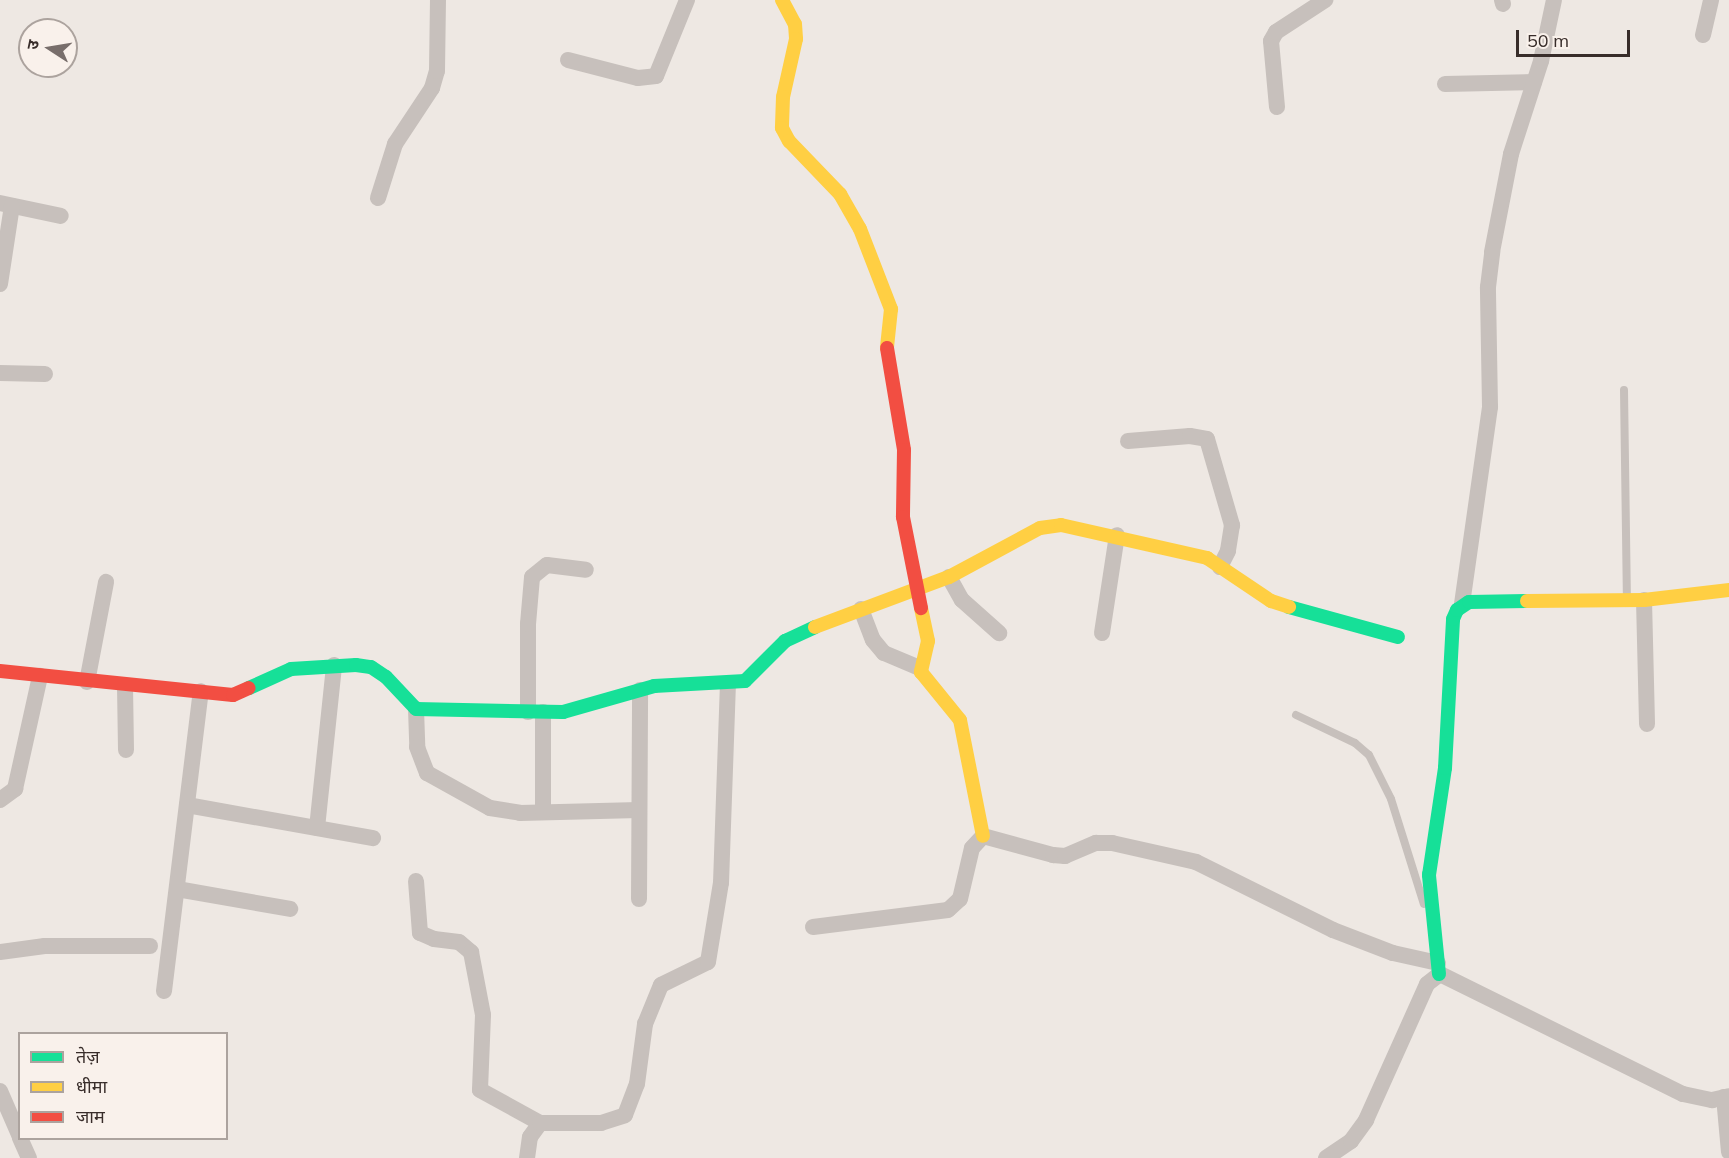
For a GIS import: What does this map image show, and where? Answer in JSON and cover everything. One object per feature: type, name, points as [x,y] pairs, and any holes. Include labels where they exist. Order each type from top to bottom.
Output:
[{"type":"street","points":[[378,198],[395,144],[432,88],[437,71],[438,0]]},
{"type":"street","points":[[568,60],[638,78],[656,76],[687,0]]},
{"type":"street","points":[[782,0],[795,24],[796,39],[783,97],[782,128],[789,141],[840,194],[860,229],[891,309],[888,376],[904,450],[903,517],[928,640],[920,668]]},
{"type":"street","points":[[1277,107],[1271,41],[1276,32],[1325,0]]},
{"type":"street","points":[[1326,1158],[1351,1141],[1366,1120],[1420,998],[1438,968],[1429,875],[1450,717],[1453,620],[1462,604],[1490,407],[1488,287],[1492,252],[1511,154],[1534,82],[1554,0]]},
{"type":"street","points":[[1703,35],[1711,0]]},
{"type":"street","points":[[1445,84],[1534,82]]},
{"type":"street","points":[[0,284],[6,205],[61,216]]},
{"type":"street","points":[[0,373],[45,374]]},
{"type":"street","points":[[1128,441],[1156,442],[1190,436],[1207,439],[1232,525],[1228,551],[1220,567]]},
{"type":"street","points":[[416,710],[563,712],[640,690],[728,684],[755,674],[785,641],[861,609],[950,577],[1040,528],[1061,525],[1118,535],[1207,558],[1271,601],[1328,621],[1398,638]]},
{"type":"street","points":[[1102,633],[1118,535]]},
{"type":"street","points":[[543,812],[528,624],[532,577],[547,565],[586,570]]},
{"type":"street","points":[[950,577],[962,600],[999,633]]},
{"type":"street","points":[[87,682],[106,582]]},
{"type":"street","points":[[1462,604],[1635,600],[1729,590]]},
{"type":"street","points":[[1635,600],[1647,724]]},
{"type":"street","points":[[861,609],[873,640],[884,653],[920,668],[960,720],[983,836]]},
{"type":"street","points":[[317,828],[334,665]]},
{"type":"street","points":[[0,671],[125,686],[233,695],[275,674],[334,665],[371,667],[386,677],[416,710],[417,747],[427,773],[490,808],[543,812],[639,810]]},
{"type":"street","points":[[0,800],[15,789],[40,676]]},
{"type":"street","points":[[416,881],[420,933],[434,939],[459,942],[471,952],[483,1015],[480,1090],[540,1123],[601,1123],[625,1114],[637,1084],[645,1024],[661,985],[708,962],[721,883],[728,684]]},
{"type":"street","points":[[125,686],[126,750]]},
{"type":"street","points":[[639,899],[640,690]]},
{"type":"street","points":[[164,991],[201,691]]},
{"type":"street","points":[[187,805],[374,838]]},
{"type":"street","points":[[813,927],[948,910],[960,899],[972,848],[983,836]]},
{"type":"street","points":[[983,836],[1053,855],[1065,856],[1096,843],[1112,843],[1186,859],[1333,930],[1438,968],[1683,1094],[1699,1100],[1726,1096],[1729,1152]]},
{"type":"street","points":[[177,889],[290,909]]},
{"type":"street","points":[[0,952],[45,946],[150,946]]},
{"type":"street","points":[[0,1091],[18,1133]]},
{"type":"street","points":[[527,1158],[530,1137],[540,1123]]},
{"type":"street","points":[[21,1140],[29,1158]]},
{"type":"lane","points":[[1624,390],[1635,600]]},
{"type":"lane","points":[[1296,716],[1355,743],[1369,755],[1382,774],[1407,860],[1435,926]]},
{"type":"traffic: fast","points":[[1439,974],[1429,875],[1445,768],[1453,619],[1457,610],[1469,602],[1527,601]]},
{"type":"traffic: fast","points":[[1289,607],[1398,637]]},
{"type":"traffic: fast","points":[[249,688],[291,669],[356,665],[371,667],[386,677],[416,709],[563,712],[654,686],[745,681],[785,641],[815,627]]},
{"type":"traffic: slow","points":[[782,0],[795,24],[796,39],[783,97],[782,128],[789,141],[840,194],[860,229],[891,309],[887,348]]},
{"type":"traffic: slow","points":[[815,627],[949,577],[1040,528],[1061,525],[1207,558],[1271,601],[1289,607]]},
{"type":"traffic: slow","points":[[1527,601],[1644,600],[1729,590]]},
{"type":"traffic: slow","points":[[921,608],[928,641],[921,672],[960,720],[983,836]]},
{"type":"traffic: jam","points":[[887,348],[904,450],[903,517],[921,608]]},
{"type":"traffic: jam","points":[[0,671],[233,695],[249,688]]}]
